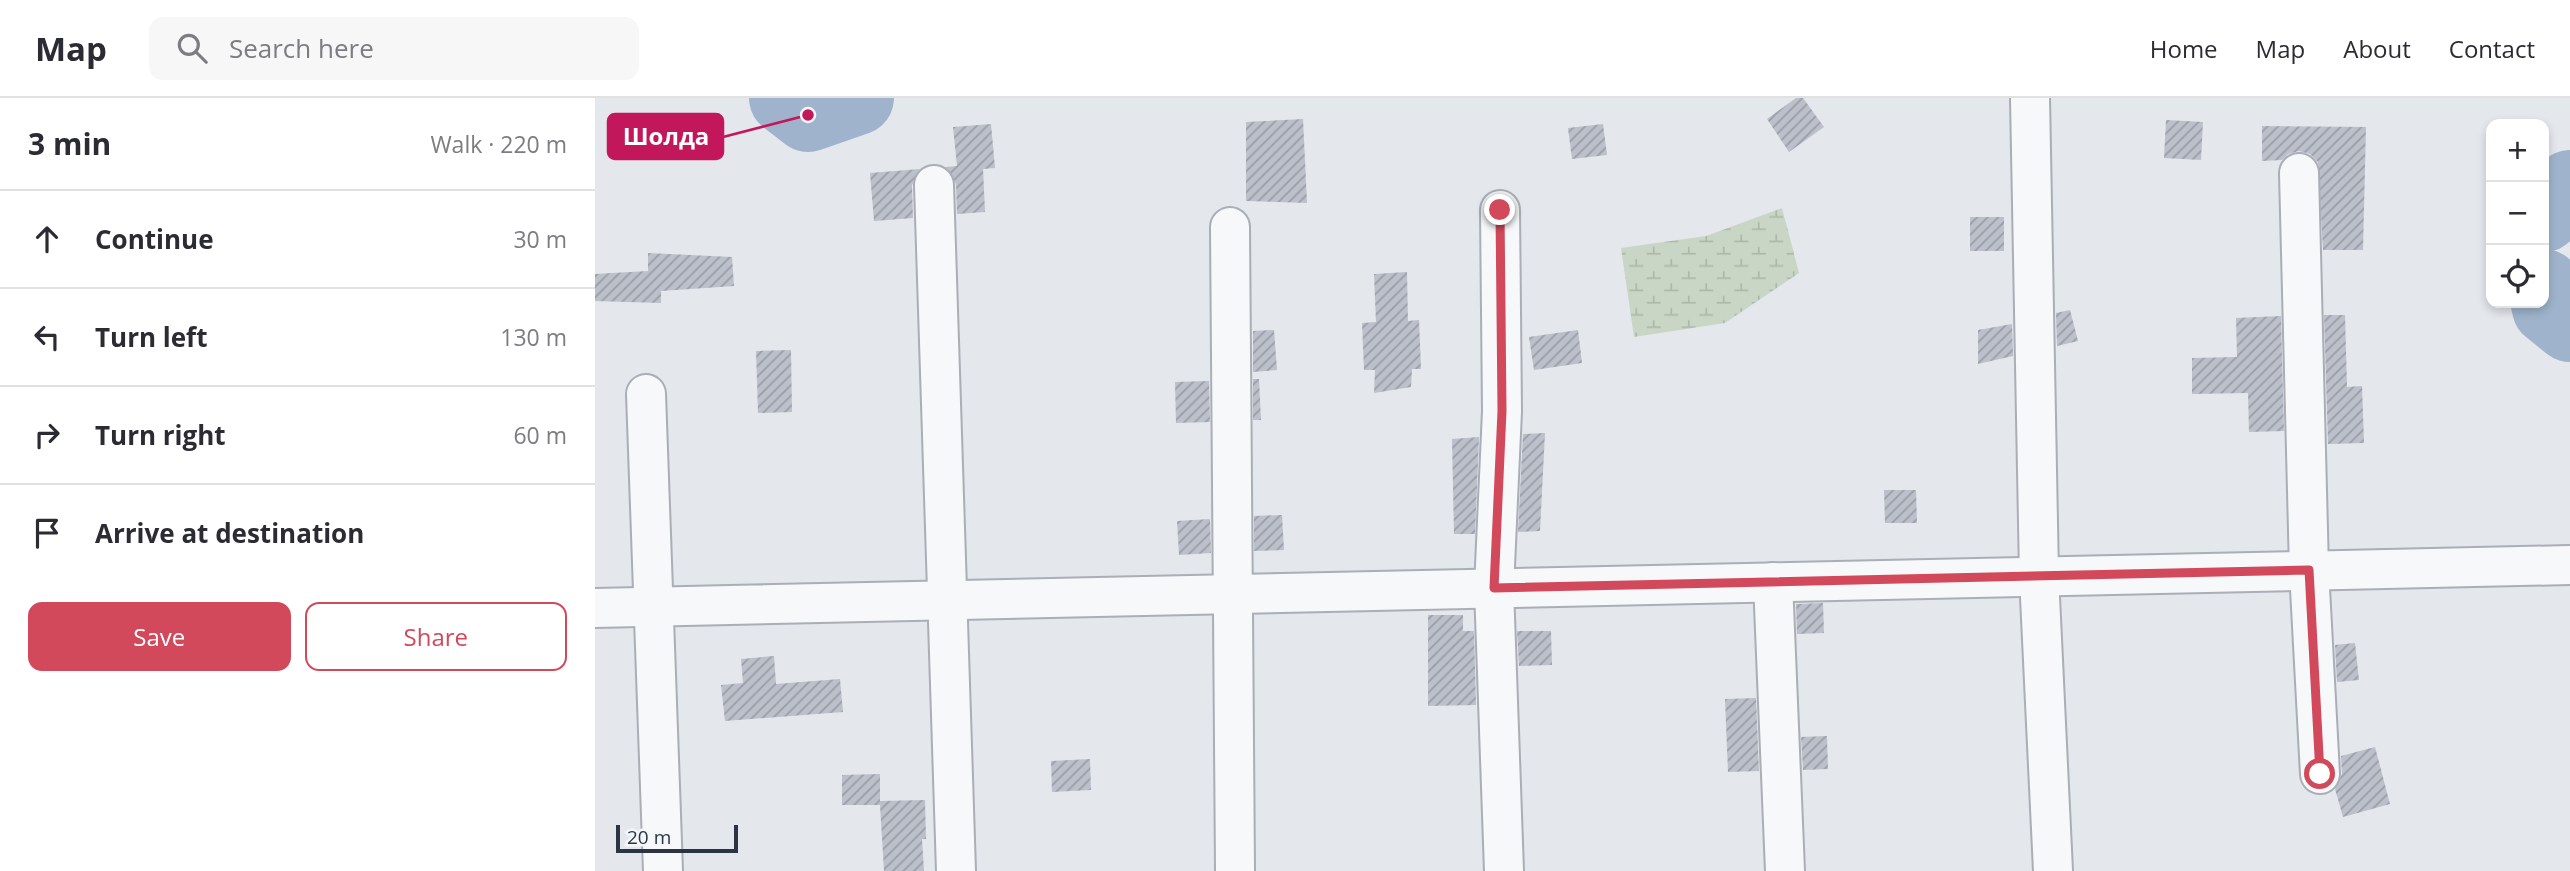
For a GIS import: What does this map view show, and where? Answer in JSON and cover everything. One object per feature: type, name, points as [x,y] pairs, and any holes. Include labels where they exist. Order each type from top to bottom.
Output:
[{"type":"street","points":[[2030,98],[2039,576],[2053,871]]},
{"type":"street","points":[[2299,173],[2309,570],[2320,774]]},
{"type":"street","points":[[934,185],[955,871]]},
{"type":"street","points":[[1500,210],[1502,411],[1494,588],[1504,871]]},
{"type":"street","points":[[1230,227],[1235,594],[1235,871]]},
{"type":"street","points":[[646,394],[663,871]]},
{"type":"street","points":[[595,608],[2570,565]]},
{"type":"street","points":[[1773,582],[1785,871]]},
{"type":"green space","points":[[1782,208],[1799,273],[1725,323],[1634,337],[1621,248],[1706,236]]},
{"type":"building","points":[[1796,98],[1803,98],[1824,127],[1789,152],[1767,119]]},
{"type":"building","points":[[1303,119],[1307,203],[1246,201],[1246,122]]},
{"type":"building","points":[[2166,120],[2203,122],[2201,160],[2164,158]]},
{"type":"building","points":[[991,124],[995,168],[983,169],[985,212],[957,214],[956,184],[946,167],[957,166],[953,127]]},
{"type":"building","points":[[1603,124],[1607,155],[1572,159],[1568,128]]},
{"type":"building","points":[[2262,126],[2366,127],[2363,250],[2323,250],[2318,162],[2310,154],[2299,151],[2288,154],[2282,160],[2262,161]]},
{"type":"building","points":[[920,169],[912,185],[913,218],[874,221],[870,173]]},
{"type":"building","points":[[1970,217],[2004,217],[2004,251],[1970,251]]},
{"type":"building","points":[[648,253],[732,257],[734,286],[661,291],[661,303],[595,301],[595,274],[648,271]]},
{"type":"building","points":[[1407,272],[1408,321],[1419,320],[1421,369],[1412,369],[1411,387],[1374,393],[1375,370],[1364,370],[1362,323],[1376,322],[1374,274]]},
{"type":"building","points":[[2070,310],[2078,341],[2057,346],[2056,313]]},
{"type":"building","points":[[2324,315],[2345,315],[2347,387],[2362,386],[2364,443],[2328,444]]},
{"type":"building","points":[[2281,316],[2284,431],[2249,432],[2248,393],[2192,394],[2192,358],[2237,357],[2236,318]]},
{"type":"building","points":[[2012,324],[2013,356],[1978,364],[1978,330]]},
{"type":"building","points":[[1274,330],[1277,370],[1253,372],[1253,331]]},
{"type":"building","points":[[1578,330],[1582,363],[1534,370],[1529,337]]},
{"type":"building","points":[[791,350],[792,412],[758,413],[756,351]]},
{"type":"building","points":[[1253,379],[1259,379],[1261,420],[1253,420]]},
{"type":"building","points":[[1209,381],[1210,422],[1176,423],[1175,382]]},
{"type":"building","points":[[1545,433],[1540,531],[1518,532],[1523,434]]},
{"type":"building","points":[[1479,437],[1475,534],[1454,534],[1452,439]]},
{"type":"building","points":[[1884,490],[1916,490],[1917,523],[1885,523]]},
{"type":"building","points":[[1282,515],[1284,550],[1254,551],[1254,516]]},
{"type":"building","points":[[1210,519],[1211,553],[1179,555],[1177,521]]},
{"type":"building","points":[[1823,603],[1824,633],[1797,634],[1796,604]]},
{"type":"building","points":[[1428,615],[1463,615],[1463,631],[1474,631],[1476,705],[1428,706]]},
{"type":"building","points":[[1517,631],[1551,631],[1552,665],[1519,666]]},
{"type":"building","points":[[2355,643],[2359,680],[2337,682],[2335,645]]},
{"type":"building","points":[[774,656],[776,684],[840,679],[843,712],[725,721],[721,685],[743,683],[741,659]]},
{"type":"building","points":[[1756,698],[1759,771],[1728,772],[1725,699]]},
{"type":"building","points":[[1827,736],[1828,769],[1803,770],[1801,737]]},
{"type":"building","points":[[2375,747],[2390,804],[2343,817],[2335,789],[2342,774],[2341,756]]},
{"type":"building","points":[[1090,759],[1091,790],[1052,792],[1051,761]]},
{"type":"building","points":[[880,774],[880,801],[925,800],[926,839],[922,839],[924,871],[884,871],[880,805],[842,805],[842,775]]},
{"type":"waterway","points":[[786,98],[808,115],[857,98]]},
{"type":"waterway","points":[[2549,210],[2570,187]]},
{"type":"waterway","points":[[2549,308],[2570,325]]},
{"type":"place","name":"Шолда","points":[[808,115]]},
{"type":"route","points":[[1500,210],[1502,411],[1494,588],[2309,570],[2320,774]]}]
